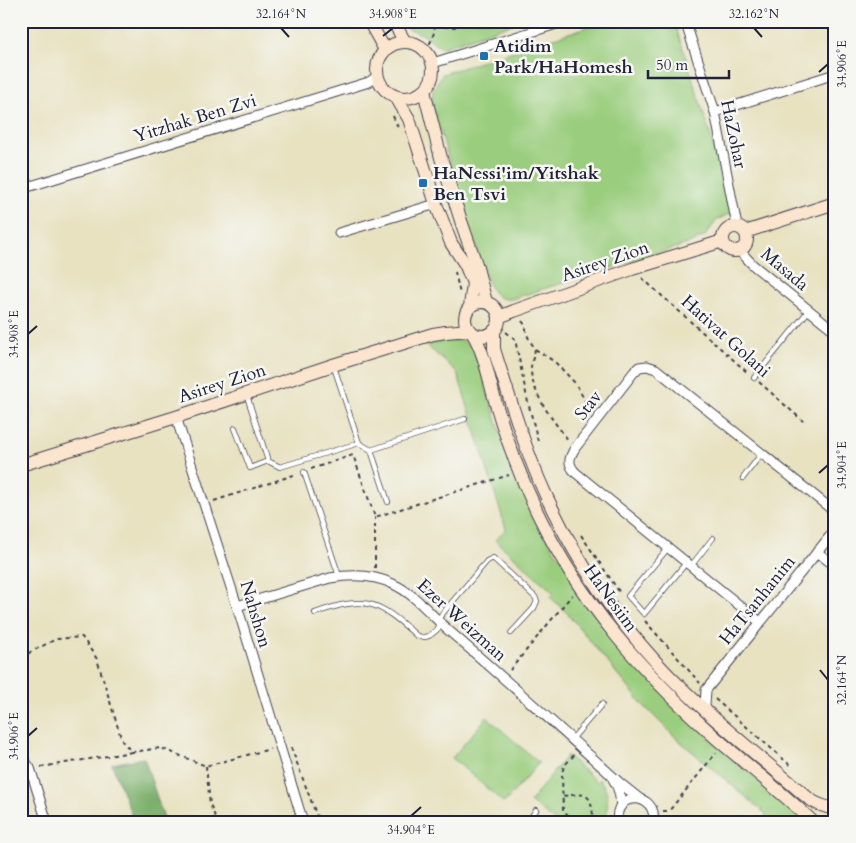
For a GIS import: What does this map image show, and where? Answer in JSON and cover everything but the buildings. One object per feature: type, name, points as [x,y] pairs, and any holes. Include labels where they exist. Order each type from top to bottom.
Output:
[{"type":"street","points":[[370,21],[385,50]]},
{"type":"street","points":[[393,21],[405,42]]},
{"type":"street","points":[[433,64],[566,21]]},
{"type":"street","name":"HaZohar","points":[[685,21],[715,112],[741,229]]},
{"type":"street","points":[[405,42],[420,46],[426,51],[433,64],[432,79],[429,86],[416,96],[406,98],[396,97],[381,85],[377,67],[379,58],[385,50],[397,43],[405,42]]},
{"type":"street","points":[[715,112],[835,74]]},
{"type":"street","name":"Yitzhak Ben Zvi","points":[[21,189],[369,82],[378,76]]},
{"type":"street","points":[[424,91],[441,158],[476,264],[486,302]]},
{"type":"street","points":[[396,97],[409,119],[436,204],[451,242],[465,264],[473,283],[468,309],[466,322],[471,331],[477,335],[486,335],[497,325],[498,312],[495,307],[486,302],[475,303],[468,309]]},
{"type":"street","points":[[741,229],[748,240],[740,251],[735,252],[727,248],[723,241],[728,228],[741,229],[835,203]]},
{"type":"street","points":[[339,233],[436,204]]},
{"type":"street","name":"Asirey Zion","points":[[497,325],[514,311],[632,269],[723,241]]},
{"type":"street","name":"Masada","points":[[740,251],[753,265],[835,331]]},
{"type":"street","name":"Asirey Zion","points":[[433,334],[452,324],[468,309]]},
{"type":"street","name":"HaNesiim","points":[[497,325],[494,349],[538,478],[567,537],[586,570],[618,616],[656,662],[708,712],[808,798],[816,804],[834,808]]},
{"type":"street","name":"Asirey Zion","points":[[21,465],[433,334],[471,331]]},
{"type":"street","name":"HaNesiim","points":[[471,331],[477,340],[504,431],[524,484],[554,545],[585,595],[623,645],[679,704],[813,822]]},
{"type":"street","name":"Stav","points":[[574,448],[634,372],[639,367],[647,366],[656,369],[835,512]]},
{"type":"street","name":"Nahshon","points":[[176,417],[237,606],[303,822]]},
{"type":"street","points":[[574,448],[570,455],[569,462],[571,468],[760,622]]},
{"type":"street","name":"HaTsanhanim","points":[[706,690],[835,530]]},
{"type":"street","points":[[817,552],[835,566]]},
{"type":"street","name":"Ezer Weizman","points":[[237,606],[340,576],[361,575],[375,577],[393,584],[417,599],[440,623],[607,771],[640,799],[646,801],[653,811]]},
{"type":"street","points":[[687,693],[706,690],[705,706],[708,712]]},
{"type":"street","points":[[21,756],[30,768],[47,822]]},
{"type":"street","name":"Ezer Weizman","points":[[607,771],[618,787],[621,806]]},
{"type":"street","points":[[618,822],[617,814],[621,806],[628,800],[640,799]]},
{"type":"street","points":[[821,822],[824,815],[834,808]]},
{"type":"street","points":[[653,811],[653,822]]},
{"type":"lane","points":[[754,378],[808,310]]},
{"type":"lane","points":[[333,365],[360,443],[371,450],[388,502]]},
{"type":"lane","points":[[246,394],[268,462]]},
{"type":"lane","points":[[371,450],[465,419]]},
{"type":"lane","points":[[235,428],[250,468],[268,462],[280,467],[360,443]]},
{"type":"lane","points":[[743,478],[762,453]]},
{"type":"lane","points":[[304,472],[340,576]]},
{"type":"lane","points":[[668,548],[628,596],[644,614],[713,538]]},
{"type":"lane","points":[[314,613],[341,604],[368,603],[387,611],[417,636],[422,638],[430,636],[492,558],[535,596],[537,601],[534,608],[511,633]]},
{"type":"lane","points":[[572,739],[602,704]]},
{"type":"lane","points":[[528,822],[536,810]]},
{"type":"path","points":[[430,21],[434,26],[455,27],[470,21]]},
{"type":"path","points":[[426,51],[434,37],[434,26],[437,21]]},
{"type":"path","name":"Hativat Golani","points":[[632,269],[803,421]]},
{"type":"path","points":[[514,311],[526,326],[526,332],[535,349],[555,362],[576,384],[596,421]]},
{"type":"path","points":[[497,325],[515,339],[539,446]]},
{"type":"path","points":[[535,349],[531,371],[535,391],[574,448]]},
{"type":"path","points":[[204,504],[353,455],[375,517],[375,577]]},
{"type":"path","points":[[375,517],[514,474]]},
{"type":"path","points":[[581,535],[618,592],[625,598]]},
{"type":"path","points":[[503,678],[575,591]]},
{"type":"path","points":[[644,620],[706,690],[790,765]]},
{"type":"path","points":[[21,657],[56,638],[82,637],[97,659],[122,741],[132,752]]},
{"type":"path","points":[[30,768],[161,748],[206,766],[280,747]]},
{"type":"path","points":[[574,822],[563,811],[562,773],[564,766],[581,747]]},
{"type":"path","points":[[653,811],[669,811],[719,750]]},
{"type":"path","points":[[206,766],[210,804],[217,822]]},
{"type":"path","points":[[562,796],[581,794],[587,796],[591,802],[594,822]]},
{"type":"green space","points":[[403,21],[521,21],[441,48],[426,36],[407,28]]},
{"type":"green space","points":[[606,21],[674,21],[709,130],[731,213],[717,220],[705,236],[691,243],[511,299],[504,299],[491,289],[482,266],[433,108],[432,98],[434,90],[443,74]]},
{"type":"green space","points":[[456,340],[464,341],[474,349],[501,434],[553,548],[700,729],[804,822],[764,822],[766,814],[675,737],[643,705],[567,613],[550,597],[554,593],[495,540],[506,529],[457,372],[426,345]]},
{"type":"green space","points":[[487,717],[539,763],[504,803],[452,758]]},
{"type":"green space","points":[[567,755],[597,782],[599,779],[604,785],[607,796],[608,822],[556,822],[530,802]]},
{"type":"green space","points":[[144,758],[165,822],[127,822],[133,819],[112,764]]},
{"type":"place","name":"Atidim Park/HaHomesh","points":[[484,56]]},
{"type":"place","name":"HaNessi'im/Yitshak Ben Tsvi","points":[[423,183]]}]
